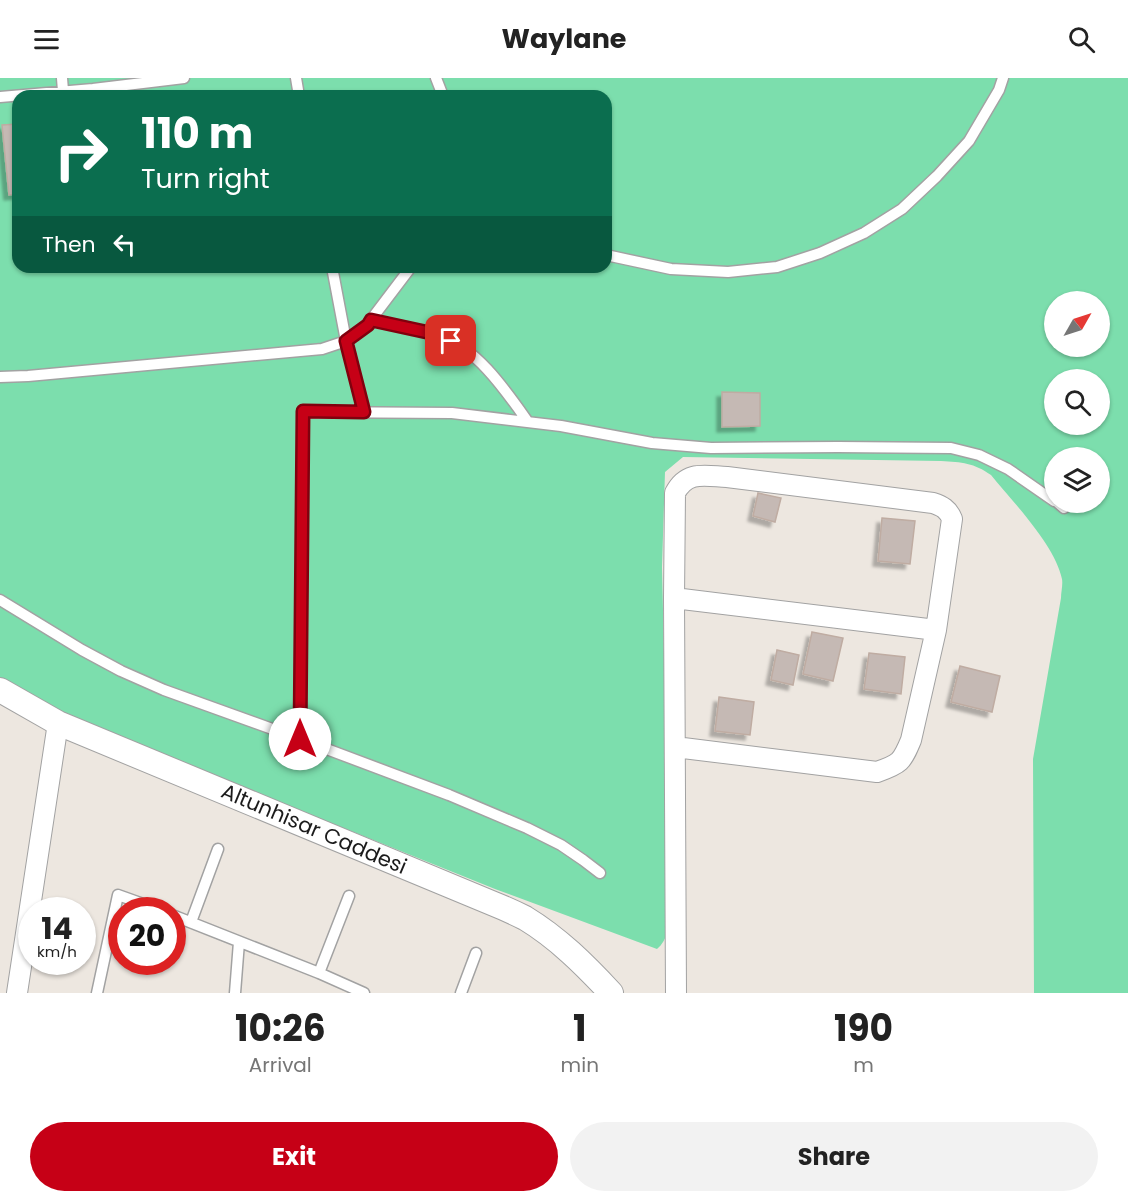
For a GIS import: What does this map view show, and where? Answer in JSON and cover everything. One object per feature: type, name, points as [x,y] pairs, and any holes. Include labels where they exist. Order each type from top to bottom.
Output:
[{"type":"street","points":[[675,747],[877,772],[893,766],[904,757],[911,740],[936,630],[952,519],[944,507],[933,503],[727,477],[707,476],[684,479],[675,493],[674,598],[676,993]]},
{"type":"street","points":[[674,598],[936,630]]},
{"type":"street","name":"Altunhisar Caddesi","points":[[0,690],[58,723],[523,917],[552,936],[583,963],[611,993]]},
{"type":"street","points":[[17,993],[58,723]]},
{"type":"lane","points":[[69,90],[92,83],[184,78]]},
{"type":"lane","points":[[612,256],[671,269],[728,272],[777,267],[820,253],[864,233],[902,209],[969,141],[999,90],[1003,78]]},
{"type":"lane","points":[[333,273],[346,341],[364,412]]},
{"type":"lane","points":[[0,377],[322,349],[346,341],[368,325],[406,273]]},
{"type":"lane","points":[[371,320],[440,335],[463,346],[512,398],[528,422]]},
{"type":"lane","points":[[300,739],[303,411],[452,413],[561,426],[652,443],[711,448],[951,448],[979,455],[1008,469],[1044,494]]},
{"type":"lane","points":[[0,600],[121,671],[164,690],[449,795],[561,845],[600,873]]},
{"type":"lane","points":[[191,922],[218,849]]},
{"type":"lane","points":[[320,973],[349,896]]},
{"type":"lane","points":[[186,920],[320,973],[364,993]]},
{"type":"lane","points":[[96,993],[108,940]]},
{"type":"lane","points":[[236,993],[239,942]]},
{"type":"lane","points":[[460,993],[476,952]]},
{"type":"green space","points":[[0,78],[1128,78],[1128,993],[1034,993],[1033,759],[1061,598],[1062,579],[1051,552],[1021,511],[991,475],[967,464],[941,461],[683,457],[665,472],[662,567],[670,914],[665,937],[657,949],[495,889],[58,711],[0,677]]},
{"type":"building","points":[[12,124],[12,195],[9,195],[2,125]]},
{"type":"building","points":[[722,392],[760,393],[760,426],[722,427]]},
{"type":"building","points":[[758,493],[781,498],[775,522],[753,516]]},
{"type":"building","points":[[882,518],[915,521],[910,564],[878,561]]},
{"type":"building","points":[[812,632],[843,638],[833,681],[803,674]]},
{"type":"building","points":[[777,650],[799,655],[793,685],[771,680]]},
{"type":"building","points":[[869,653],[905,657],[901,694],[864,689]]},
{"type":"building","points":[[960,666],[1000,676],[992,712],[951,702]]},
{"type":"building","points":[[719,697],[754,702],[750,735],[715,731]]},
{"type":"route","points":[[300,739],[303,411],[364,412],[346,341],[368,325],[371,320],[440,335],[451,341]]}]
